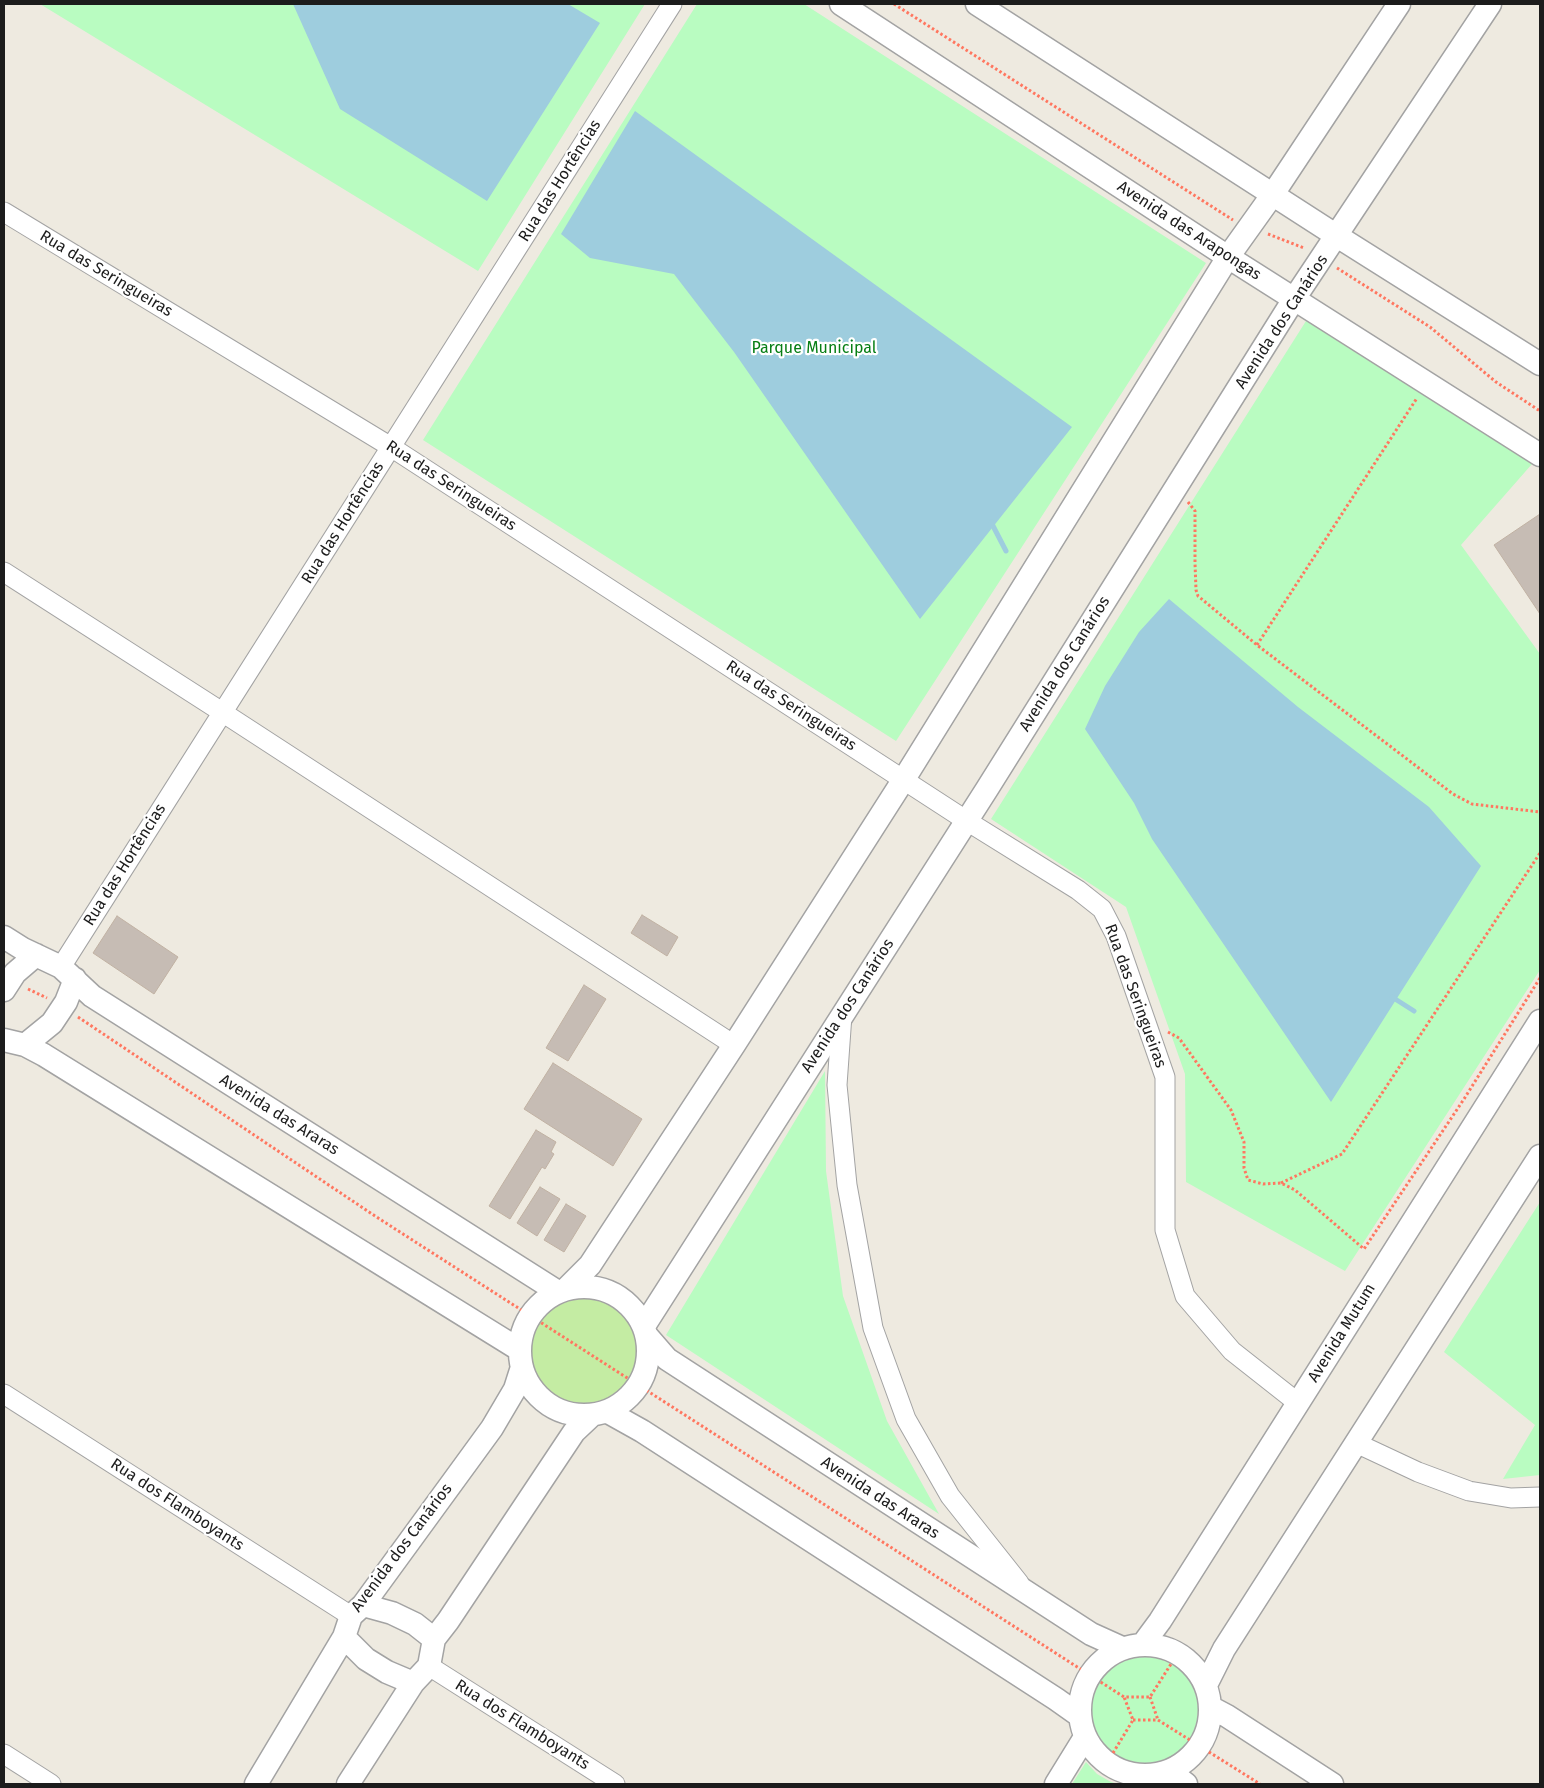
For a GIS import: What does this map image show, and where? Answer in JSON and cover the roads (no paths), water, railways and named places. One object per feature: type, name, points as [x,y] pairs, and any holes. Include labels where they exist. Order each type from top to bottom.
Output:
[{"type":"street","name":"Rua das Hortências","points":[[68,973],[222,712],[672,4]]},
{"type":"street","name":"Avenida das Arapongas","points":[[841,4],[1228,257],[1540,456]]},
{"type":"street","points":[[977,4],[1337,236],[1540,364]]},
{"type":"street","points":[[562,1291],[590,1265],[734,1045],[904,779],[1228,257],[1274,194],[1399,4]]},
{"type":"street","name":"Avenida dos Canários","points":[[646,1331],[842,1015],[967,821],[1294,299],[1490,4]]},
{"type":"street","name":"Rua das Seringueiras","points":[[4,212],[391,447],[967,821],[1078,890],[1102,909],[1116,936],[1165,1077],[1165,1230],[1185,1296],[1232,1351],[1298,1403]]},
{"type":"street","points":[[4,572],[734,1045]]},
{"type":"street","name":"Avenida das Araras","points":[[4,937],[68,973],[92,996],[562,1291],[589,1286],[612,1292],[631,1306],[646,1331],[668,1359],[1091,1634],[1132,1646],[1162,1646],[1180,1655],[1195,1668],[1208,1696]]},
{"type":"street","points":[[6,986],[15,973],[36,955]]},
{"type":"street","points":[[25,1046],[52,1023],[66,1002],[68,973]]},
{"type":"street","points":[[842,1015],[837,1085],[846,1175],[873,1328],[906,1419],[950,1496],[1026,1592]]},
{"type":"street","name":"Avenida Mutum","points":[[1132,1646],[1160,1621],[1540,1021]]},
{"type":"street","points":[[4,1040],[25,1046],[129,1108],[521,1358],[531,1388],[547,1404],[568,1414],[600,1414],[642,1431],[1056,1698],[1082,1727],[1095,1753],[1109,1765],[1141,1780],[1178,1778],[1206,1733],[1208,1696],[1224,1649],[1540,1156]]},
{"type":"street","name":"Avenida dos Canários","points":[[256,1784],[352,1619],[492,1428],[515,1389],[525,1326],[531,1316],[538,1306],[562,1291]]},
{"type":"street","points":[[348,1784],[413,1682],[429,1666],[434,1640],[574,1432],[600,1414],[628,1399],[642,1381],[648,1359],[646,1331]]},
{"type":"street","name":"Rua dos Flamboyants","points":[[4,1394],[352,1619]]},
{"type":"street","points":[[1356,1444],[1418,1472],[1469,1491],[1511,1498],[1540,1496]]},
{"type":"street","points":[[413,1682],[387,1672],[366,1659],[352,1619],[392,1613],[415,1624],[434,1640]]},
{"type":"street","points":[[1056,1784],[1082,1727],[1081,1695],[1089,1675],[1103,1659],[1132,1646]]},
{"type":"street","name":"Rua dos Flamboyants","points":[[429,1666],[615,1784]]},
{"type":"street","points":[[1208,1696],[1227,1716],[1332,1784]]},
{"type":"street","points":[[4,1754],[51,1784]]},
{"type":"water","points":[[293,4],[568,4],[600,23],[487,201],[340,109]]},
{"type":"water","points":[[635,111],[1072,427],[920,619],[734,352],[674,274],[590,258],[561,234]]},
{"type":"water","points":[[1169,599],[1298,707],[1429,807],[1481,866],[1331,1102],[1152,839],[1134,803],[1085,729],[1105,686],[1139,632]]},
{"type":"waterway","points":[[991,522],[1006,551]]},
{"type":"waterway","points":[[1392,997],[1414,1011]]},
{"type":"park label","name":"Parque Municipal","points":[[814,349]]}]
